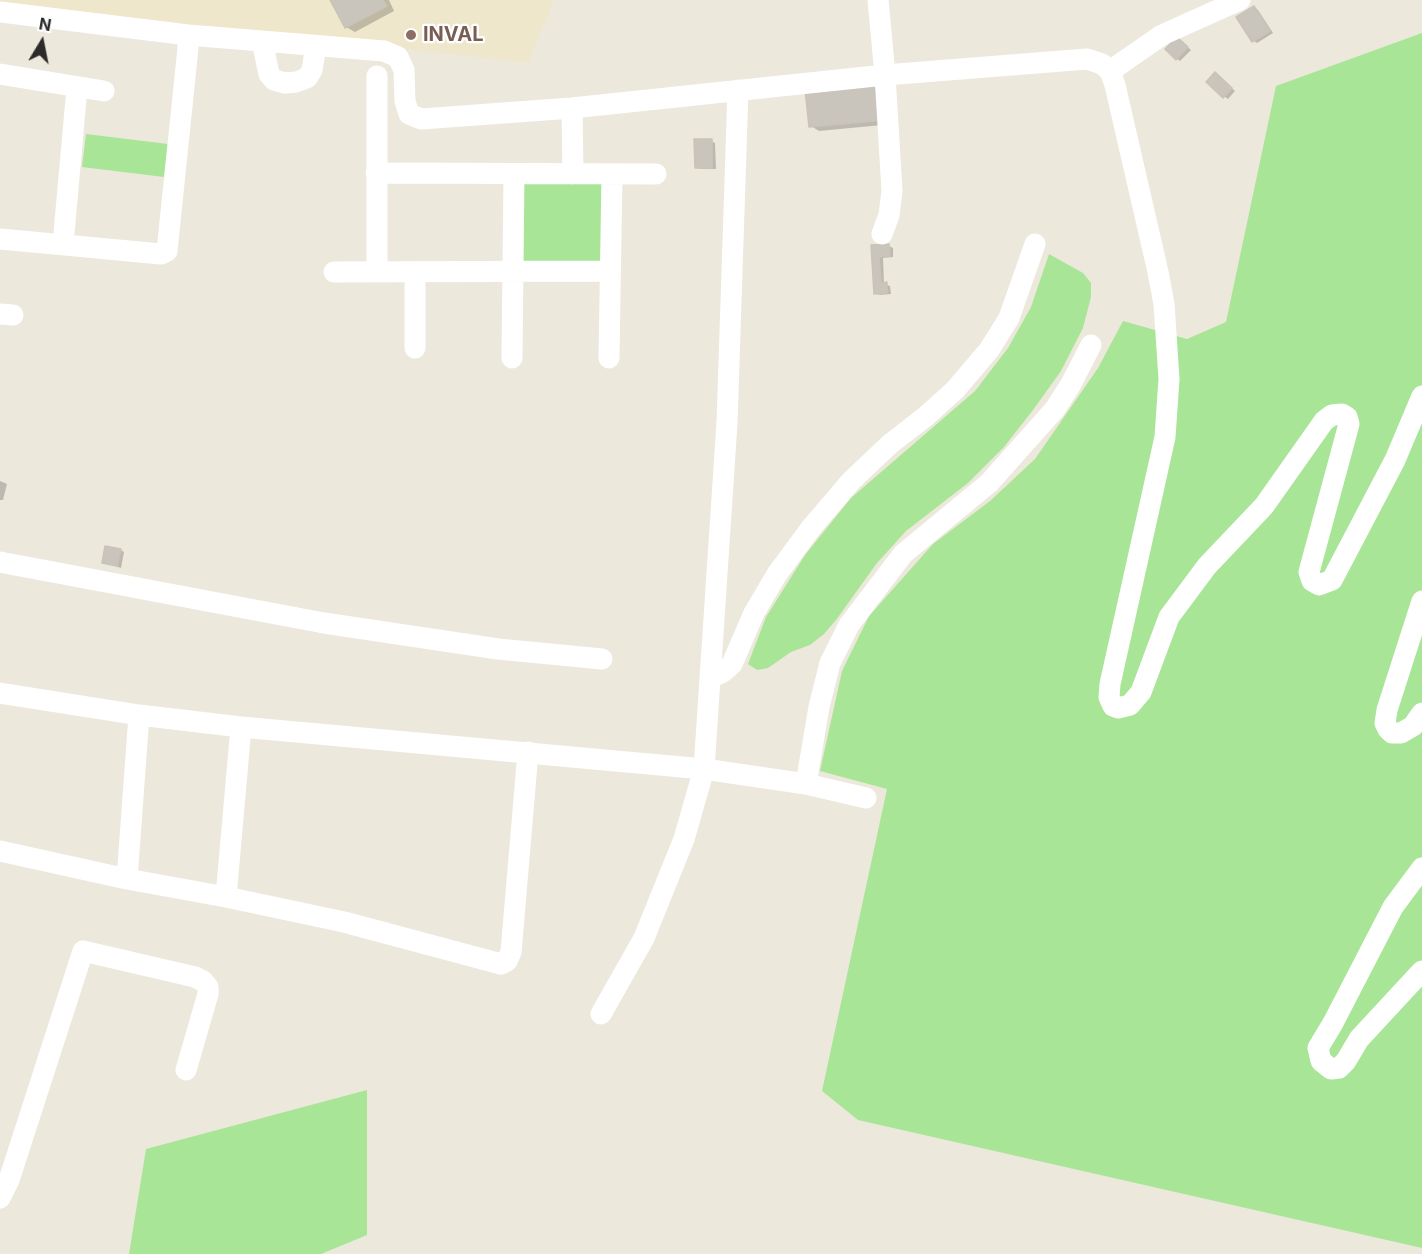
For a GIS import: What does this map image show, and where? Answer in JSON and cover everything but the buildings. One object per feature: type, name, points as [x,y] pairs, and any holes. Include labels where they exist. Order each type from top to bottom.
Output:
[{"type":"street","points":[[878,0],[885,75],[892,203],[882,234]]},
{"type":"street","points":[[1110,71],[1162,35],[1240,0]]},
{"type":"street","points":[[0,12],[188,35],[384,51],[398,57],[404,70],[405,101],[409,114],[421,119],[572,108],[885,75],[1087,59],[1096,61],[1110,71],[1115,85],[1164,304],[1169,379],[1165,437],[1110,684],[1109,697],[1113,706],[1118,708],[1130,705],[1141,692],[1169,617],[1207,566],[1264,506],[1324,421],[1342,414],[1347,417],[1349,424],[1309,572],[1312,581],[1319,585],[1332,580],[1395,460],[1422,396]]},
{"type":"street","points":[[0,239],[161,254],[167,251],[188,35]]},
{"type":"street","points":[[262,41],[269,74],[274,80],[285,83],[308,78],[312,70],[316,46]]},
{"type":"street","points":[[0,74],[104,91]]},
{"type":"street","points":[[377,76],[377,272]]},
{"type":"street","points":[[63,244],[77,88]]},
{"type":"street","points":[[601,1014],[644,938],[684,839],[704,769],[728,423],[738,90]]},
{"type":"street","points":[[572,108],[573,174]]},
{"type":"street","points":[[376,173],[656,174]]},
{"type":"street","points":[[512,357],[514,174]]},
{"type":"street","points":[[609,358],[612,174]]},
{"type":"street","points":[[710,678],[723,672],[732,664],[754,613],[777,574],[811,528],[890,444],[956,390],[989,350],[1009,318],[1035,244]]},
{"type":"street","points":[[334,272],[610,272]]},
{"type":"street","points":[[415,272],[415,348]]},
{"type":"street","points":[[806,784],[819,707],[830,663],[849,625],[903,554],[989,483],[1047,417],[1071,384],[1091,345]]},
{"type":"street","points":[[0,562],[346,627],[498,649],[602,659]]},
{"type":"street","points":[[1422,601],[1387,710],[1385,723],[1392,732],[1401,733],[1413,726],[1422,712]]},
{"type":"street","points":[[0,693],[139,715],[241,727],[704,769],[806,784],[866,798]]},
{"type":"street","points":[[127,879],[139,715]]},
{"type":"street","points":[[226,897],[241,727]]},
{"type":"street","points":[[0,851],[344,922],[501,964],[507,961],[511,952],[528,752]]},
{"type":"street","points":[[1422,868],[1393,907],[1334,1023],[1318,1048],[1321,1061],[1331,1069],[1339,1068],[1359,1039],[1422,971]]},
{"type":"street","points":[[0,1198],[9,1180],[83,951],[195,977],[203,981],[208,987],[208,994],[186,1070]]},
{"type":"shaded area","name":"INVAL","points":[[0,0],[554,0],[528,63],[0,4]]},
{"type":"green space","points":[[1422,33],[1422,1248],[858,1120],[822,1091],[887,789],[820,771],[842,671],[869,616],[933,544],[990,501],[1035,459],[1098,368],[1123,321],[1187,339],[1226,322],[1276,86]]},
{"type":"green space","points":[[86,134],[168,144],[164,177],[82,167]]},
{"type":"green space","points":[[523,183],[603,184],[602,263],[522,261]]},
{"type":"green space","points":[[1049,254],[1083,273],[1091,283],[1091,297],[1083,328],[1061,371],[1033,410],[1004,447],[968,483],[906,531],[877,563],[824,634],[810,645],[791,652],[768,668],[757,670],[748,664],[766,617],[805,555],[851,498],[975,391],[1008,348],[1031,307]]},
{"type":"green space","points":[[367,1090],[367,1235],[321,1254],[129,1254],[146,1149]]},
{"type":"place","name":"INVAL","points":[[411,35]]}]
